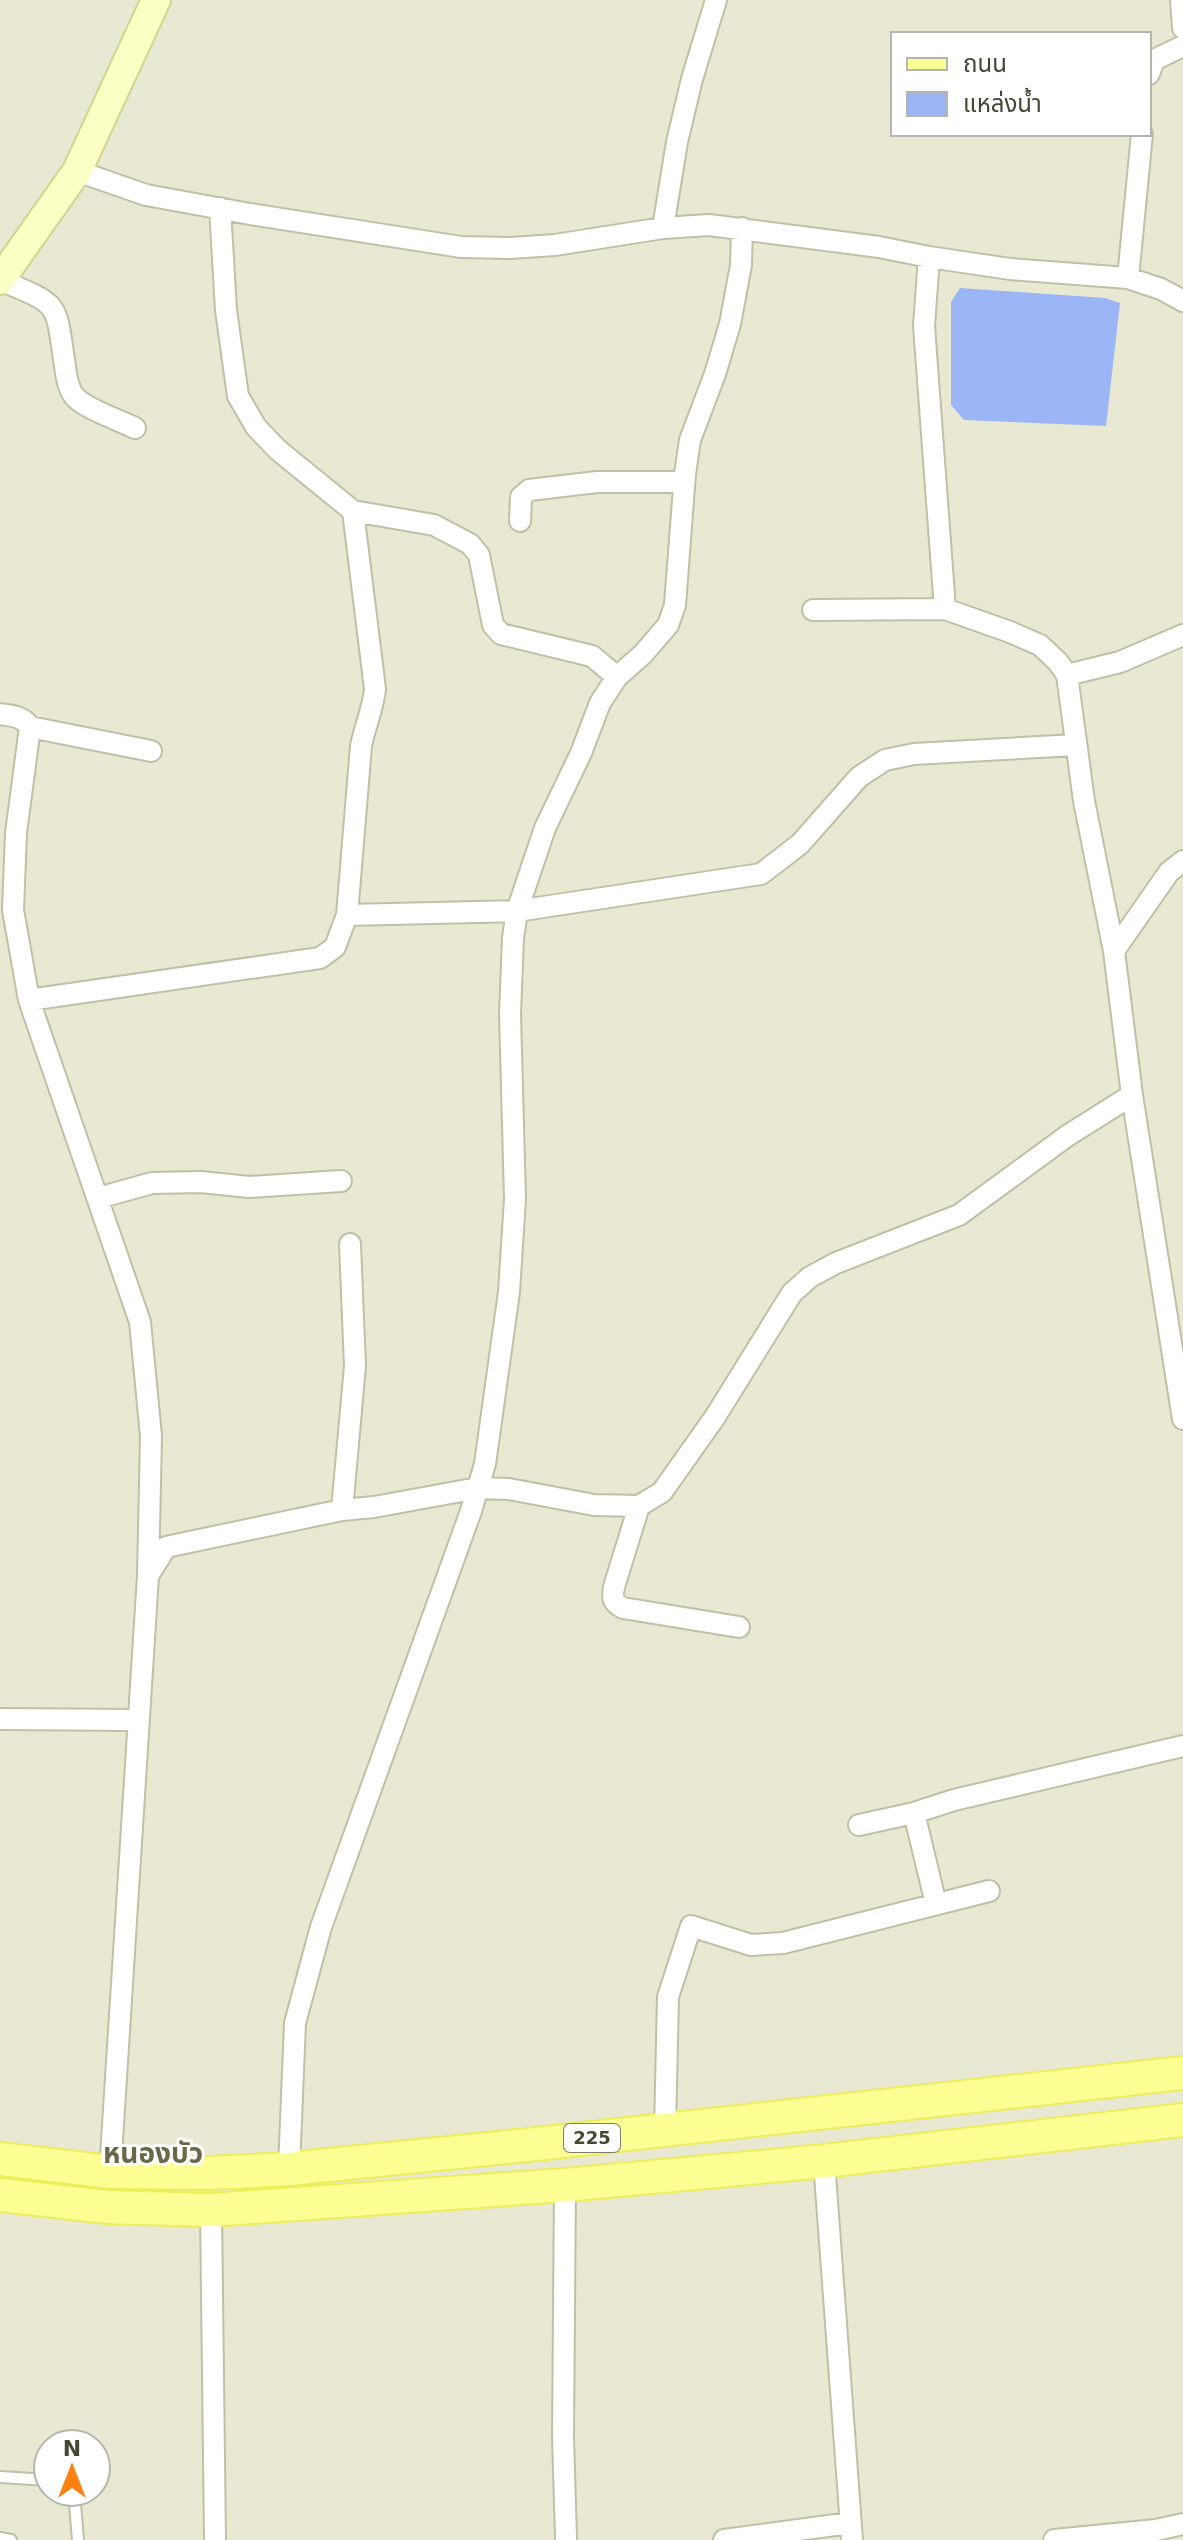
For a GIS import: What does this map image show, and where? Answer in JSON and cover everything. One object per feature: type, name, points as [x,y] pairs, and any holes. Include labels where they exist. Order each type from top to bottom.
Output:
[{"type":"main road","name":"225","points":[[0,2159],[110,2172],[209,2173],[289,2169],[1183,2073]]},
{"type":"main road","name":"225","points":[[0,2195],[107,2207],[211,2210],[565,2185],[824,2161],[1183,2120]]},
{"type":"street","points":[[135,428],[76,398],[70,388],[60,327],[51,305],[43,298],[0,280],[77,171],[156,0]]},
{"type":"street","points":[[663,228],[677,142],[716,0]]},
{"type":"street","points":[[1181,0],[1183,28]]},
{"type":"street","points":[[1151,68],[1154,60],[1183,46]]},
{"type":"street","points":[[1128,278],[1142,136]]},
{"type":"street","points":[[77,171],[146,195],[461,247],[555,245],[663,228],[709,225],[879,247],[1010,269],[1128,278],[1161,289],[1183,301]]},
{"type":"street","points":[[220,208],[226,310],[238,396],[256,427],[278,450],[353,511],[434,525],[470,544],[479,555],[493,625],[501,634],[592,656],[617,677]]},
{"type":"street","points":[[289,2169],[295,2023],[321,1927],[485,1464],[509,1292],[515,1199],[510,1014],[517,911],[545,828],[581,753],[600,703],[617,677],[643,654],[668,625],[675,605],[690,440],[730,324],[741,265],[742,228]]},
{"type":"street","points":[[929,257],[924,326],[945,609]]},
{"type":"street","points":[[520,521],[521,497],[529,490],[597,482],[684,482]]},
{"type":"street","points":[[29,1000],[320,958],[335,947],[347,915],[361,746],[375,689],[353,511]]},
{"type":"street","points":[[813,610],[945,609],[1040,645],[1067,675],[1084,801],[1114,951],[1132,1095],[1175,1323],[1183,1419]]},
{"type":"street","points":[[1067,675],[1120,662],[1183,635]]},
{"type":"street","points":[[0,714],[20,717],[30,727],[8,832],[13,910],[29,1000],[140,1322],[151,1436],[148,1576],[110,2172]]},
{"type":"street","points":[[30,727],[151,751]]},
{"type":"street","points":[[347,915],[517,911],[761,874],[800,844],[859,777],[885,760],[914,754],[1076,745]]},
{"type":"street","points":[[1114,951],[1169,872],[1183,861]]},
{"type":"street","points":[[148,1576],[166,1547],[342,1510],[478,1488],[509,1489],[594,1505],[639,1506],[662,1492],[715,1417],[792,1293],[810,1277],[836,1263],[959,1215],[1067,1136],[1132,1095]]},
{"type":"street","points":[[98,1198],[152,1183],[201,1182],[249,1187],[341,1181]]},
{"type":"street","points":[[342,1510],[355,1366],[350,1244]]},
{"type":"street","points":[[639,1506],[614,1587],[612,1598],[615,1603],[623,1608],[739,1627]]},
{"type":"street","points":[[0,1719],[137,1720]]},
{"type":"street","points":[[859,1825],[1183,1746]]},
{"type":"street","points":[[914,1813],[936,1904]]},
{"type":"street","points":[[665,2130],[668,1997],[691,1926],[751,1945],[783,1943],[989,1891]]},
{"type":"street","points":[[724,2540],[851,2532],[824,2161]]},
{"type":"street","points":[[565,2185],[563,2437],[566,2538]]},
{"type":"street","points":[[211,2210],[215,2540]]},
{"type":"street","points":[[1054,2540],[1156,2530],[1183,2524]]},
{"type":"lane","points":[[0,2477],[32,2479]]},
{"type":"lane","points":[[75,2508],[78,2540]]},
{"type":"lane","points":[[0,2538],[11,2540]]},
{"type":"shaded area","points":[[0,0],[1183,0],[1183,2540],[0,2540]]},
{"type":"water","points":[[960,288],[1105,298],[1120,303],[1106,426],[964,420],[951,405],[951,302]]},
{"type":"district","name":"หนองบัว","points":[[153,2153]]}]
